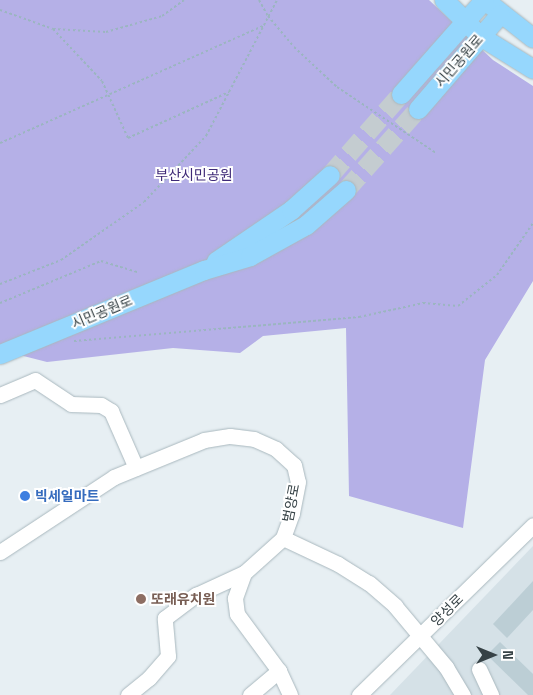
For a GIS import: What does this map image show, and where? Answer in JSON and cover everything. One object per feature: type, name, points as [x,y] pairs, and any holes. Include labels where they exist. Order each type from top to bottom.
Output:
[{"type":"main road","points":[[444,0],[480,36],[533,69]]},
{"type":"main road","points":[[484,0],[533,38]]},
{"type":"main road","name":"시민공원로","points":[[401,94],[484,0]]},
{"type":"main road","name":"시민공원로","points":[[418,109],[500,14]]},
{"type":"main road","name":"시민공원로","points":[[204,270],[291,210],[330,175]]},
{"type":"main road","name":"시민공원로","points":[[0,354],[204,270],[258,252],[306,225],[346,190]]},
{"type":"street","points":[[0,395],[35,380],[71,404],[80,407],[101,405],[111,411],[136,468]]},
{"type":"street","name":"범양로","points":[[0,552],[114,477],[204,440],[230,436],[254,439],[276,449],[294,465],[298,482],[292,514],[283,538],[338,564],[369,583],[395,606],[446,667],[463,695]]},
{"type":"street","name":"양성로","points":[[359,695],[533,525]]},
{"type":"street","points":[[128,695],[150,678],[168,656],[165,618],[196,595],[244,573],[283,538]]},
{"type":"street","points":[[244,573],[235,598],[237,614],[278,671],[290,695]]},
{"type":"street","points":[[479,669],[490,695]]},
{"type":"street","points":[[250,695],[278,671]]},
{"type":"path","points":[[0,10],[53,30],[106,32],[162,16],[184,0]]},
{"type":"path","points":[[259,0],[268,16],[294,47],[338,87],[436,153]]},
{"type":"path","points":[[0,284],[61,260],[144,202],[206,136],[277,0]]},
{"type":"path","points":[[0,143],[263,26]]},
{"type":"path","points":[[53,30],[102,82],[128,138],[229,92]]},
{"type":"path","points":[[58,330],[75,341],[359,317],[423,303],[458,306],[497,275],[533,223]]},
{"type":"path","points":[[0,303],[101,261],[136,272]]},
{"type":"shaded area","points":[[533,546],[533,695],[390,695]]},
{"type":"green space","name":"부산시민공원","points":[[0,0],[429,0],[493,60],[533,86],[533,281],[485,360],[463,528],[349,496],[346,328],[263,336],[240,353],[173,348],[47,362],[0,350]]},
{"type":"building","points":[[533,581],[533,610],[507,638],[493,624]]},
{"type":"building","points":[[500,642],[533,674],[533,695],[528,695],[487,655]]},
{"type":"tunnel","points":[[330,175],[401,94]]},
{"type":"tunnel","points":[[346,190],[418,109]]},
{"type":"place","name":"빅세일마트","points":[[25,496]]},
{"type":"place","name":"또래유치원","points":[[141,599]]}]
